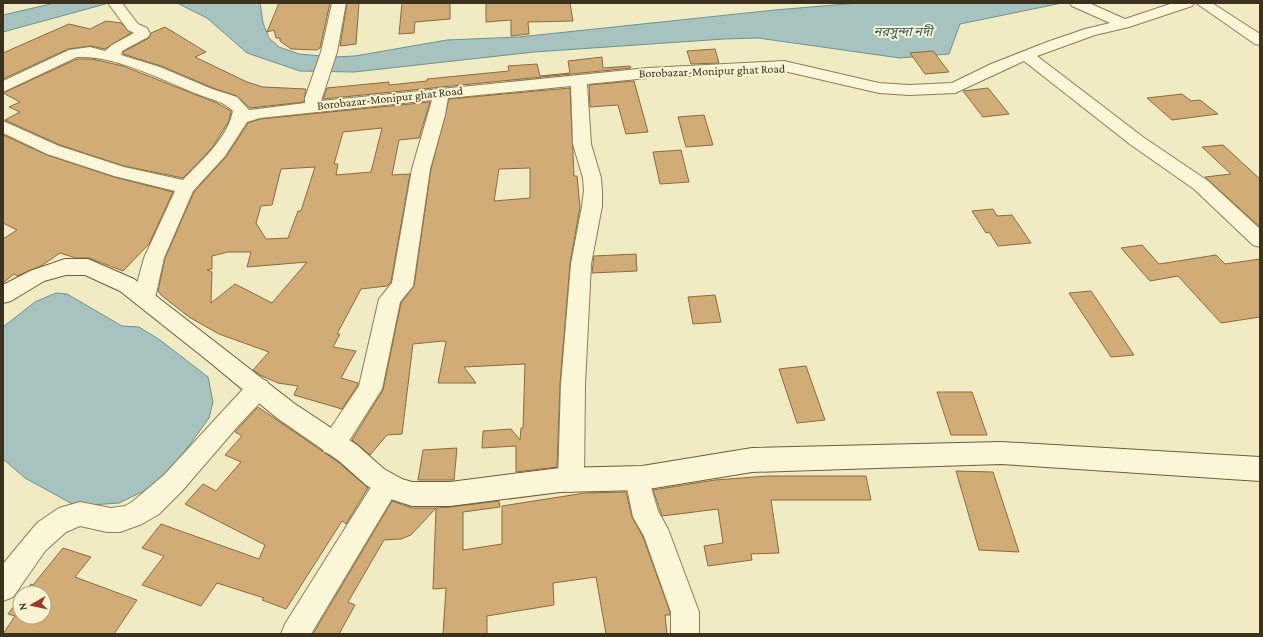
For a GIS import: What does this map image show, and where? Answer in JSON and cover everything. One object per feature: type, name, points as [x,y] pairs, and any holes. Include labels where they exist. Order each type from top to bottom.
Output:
[{"type":"street","points":[[113,58],[113,51],[143,34],[142,31],[132,27],[115,3]]},
{"type":"street","name":"Borobazar-Monipur ghat Road","points":[[338,3],[329,52],[316,89],[312,107],[648,73],[784,66],[879,88],[909,90],[955,88],[996,67],[1052,45],[1090,32],[1124,24],[1187,3]]},
{"type":"street","points":[[1077,3],[1124,24]]},
{"type":"street","points":[[1203,3],[1260,41]]},
{"type":"street","points":[[3,87],[74,52],[90,52],[154,70],[206,92],[231,100],[241,110],[241,118],[234,132],[185,189],[177,209],[168,225],[150,270],[144,298]]},
{"type":"street","points":[[1027,56],[1137,141],[1201,185],[1260,240]]},
{"type":"street","points":[[571,480],[573,384],[581,264],[592,206],[593,192],[592,178],[587,166],[582,144],[579,80]]},
{"type":"street","points":[[333,444],[360,407],[372,384],[390,299],[402,286],[421,169],[437,115],[441,93]]},
{"type":"street","points":[[241,118],[258,113],[312,107]]},
{"type":"street","points":[[3,126],[53,150],[120,172],[178,184],[185,189]]},
{"type":"street","points":[[3,295],[37,276],[65,267],[88,267],[127,285],[259,388],[286,411],[388,484],[412,494],[450,494],[571,480],[637,478],[752,460],[1001,454],[1260,469]]},
{"type":"street","points":[[3,587],[42,536],[57,521],[80,514],[107,520],[120,520],[140,511],[157,500],[178,478],[233,413],[259,388]]},
{"type":"street","points":[[637,478],[646,517],[655,529],[684,612],[685,634]]},
{"type":"street","points":[[295,634],[388,484]]},
{"type":"water","points":[[55,3],[109,3],[3,32],[3,15]]},
{"type":"water","name":"নরসুন্দা নদী","points":[[177,3],[260,3],[263,23],[269,38],[279,47],[299,54],[334,57],[355,56],[447,40],[519,37],[775,10],[858,3],[1062,3],[960,24],[949,54],[900,58],[758,38],[724,39],[534,52],[354,72],[300,71],[247,53],[207,18]]},
{"type":"water","points":[[56,293],[67,294],[122,326],[139,327],[160,340],[208,377],[213,402],[209,418],[172,469],[152,487],[119,503],[76,506],[25,478],[3,459],[3,327],[35,302]]},
{"type":"building","points":[[279,3],[330,3],[320,48],[317,50],[291,49],[280,41],[280,38],[276,38],[274,30],[267,32]]},
{"type":"building","points":[[347,3],[359,3],[356,44],[340,46]]},
{"type":"building","points":[[402,3],[450,3],[450,19],[415,22],[414,33],[399,34]]},
{"type":"building","points":[[486,3],[570,3],[573,21],[528,22],[529,34],[511,36],[511,20],[486,22]]},
{"type":"building","points":[[106,21],[121,23],[131,33],[105,49],[90,46],[68,49],[3,79],[3,53],[69,24],[90,29]]},
{"type":"building","points":[[165,27],[206,52],[195,57],[247,82],[263,87],[306,89],[304,102],[250,108],[237,96],[213,88],[161,66],[123,54],[123,52],[149,38],[151,33]]},
{"type":"building","points":[[715,49],[719,63],[691,64],[687,51]]},
{"type":"building","points":[[933,51],[949,72],[925,74],[910,53]]},
{"type":"building","points":[[602,57],[603,68],[630,66],[631,68],[323,99],[327,88],[389,82],[389,85],[427,81],[427,79],[509,71],[508,66],[537,64],[540,76],[570,73],[568,61]]},
{"type":"building","points":[[77,59],[92,59],[123,66],[217,103],[231,111],[229,121],[212,148],[183,178],[124,166],[60,145],[5,120],[20,112],[9,107],[20,102],[3,93]]},
{"type":"building","points":[[634,81],[648,132],[626,134],[618,105],[590,107],[589,85]]},
{"type":"building","points":[[570,88],[574,176],[577,176],[580,207],[570,264],[560,384],[557,467],[516,472],[516,446],[482,448],[483,431],[511,429],[520,440],[521,428],[523,428],[525,364],[464,367],[476,383],[438,383],[446,342],[443,341],[413,344],[402,434],[387,435],[370,455],[352,440],[383,390],[401,303],[414,286],[431,169],[449,99]],"holes":[[[530,168],[530,198],[494,201],[499,169]]]},
{"type":"building","points":[[988,88],[1009,114],[983,117],[963,91]]},
{"type":"building","points":[[1182,94],[1191,101],[1200,100],[1218,114],[1172,120],[1147,98]]},
{"type":"building","points":[[430,102],[419,138],[399,140],[392,175],[410,174],[391,282],[387,286],[361,289],[337,334],[340,334],[333,347],[356,351],[341,378],[358,383],[358,385],[342,409],[294,395],[298,386],[278,383],[260,375],[253,370],[269,352],[219,334],[189,317],[158,291],[165,258],[194,192],[226,157],[248,123],[260,119]],"holes":[[[382,128],[371,172],[336,175],[338,164],[334,164],[343,132]],[[315,167],[301,211],[298,211],[288,238],[266,239],[256,223],[261,206],[272,205],[281,169]],[[228,252],[251,252],[247,267],[307,262],[272,303],[235,284],[211,303],[212,272],[207,270],[212,269],[212,256]]]},
{"type":"building","points":[[704,115],[713,145],[686,147],[678,117]]},
{"type":"building","points":[[3,135],[47,155],[114,177],[173,192],[149,244],[123,271],[89,258],[76,258],[60,253],[41,266],[17,276],[14,274],[3,283],[3,239],[17,230],[3,223]]},
{"type":"building","points":[[1223,145],[1260,179],[1260,227],[1205,177],[1231,174],[1202,147]]},
{"type":"building","points":[[681,150],[689,182],[660,184],[653,152]]},
{"type":"building","points":[[993,209],[997,216],[1012,215],[1031,243],[998,246],[989,232],[986,233],[972,211]]},
{"type":"building","points":[[1142,245],[1159,264],[1216,255],[1225,264],[1260,259],[1260,317],[1221,323],[1178,276],[1150,281],[1121,248]]},
{"type":"building","points":[[636,254],[637,271],[592,273],[594,256]]},
{"type":"building","points":[[1091,291],[1134,355],[1111,357],[1069,293]]},
{"type":"building","points":[[715,295],[721,322],[693,324],[688,297]]},
{"type":"building","points":[[806,366],[825,420],[797,423],[779,369]]},
{"type":"building","points":[[937,392],[972,392],[987,435],[951,435]]},
{"type":"building","points":[[258,407],[338,462],[368,488],[346,524],[342,521],[286,609],[262,600],[264,598],[217,583],[201,606],[142,585],[164,556],[142,548],[161,524],[259,559],[265,545],[185,504],[203,484],[216,491],[241,462],[225,455],[242,436],[235,432]]},
{"type":"building","points":[[457,448],[454,480],[418,480],[423,450]]},
{"type":"building","points":[[956,471],[993,472],[1019,552],[979,550]]},
{"type":"building","points":[[768,476],[866,476],[871,500],[771,500],[779,553],[751,554],[752,560],[708,566],[704,546],[723,543],[718,509],[662,516],[653,490],[715,480]]},
{"type":"building","points":[[626,492],[632,517],[643,537],[670,612],[670,615],[665,615],[667,634],[606,634],[596,577],[553,583],[554,605],[487,616],[487,634],[443,634],[446,588],[433,589],[436,508],[499,501],[500,507],[463,512],[463,550],[502,544],[502,506],[585,493]]},
{"type":"building","points":[[392,501],[412,508],[436,508],[411,535],[401,539],[384,540],[348,602],[355,605],[339,634],[313,634]]},
{"type":"building","points":[[63,548],[91,557],[75,577],[137,600],[114,634],[3,634],[12,620],[12,625],[52,625],[52,585],[33,585]]},
{"type":"building","points":[[12,609],[12,615],[8,614]]}]
